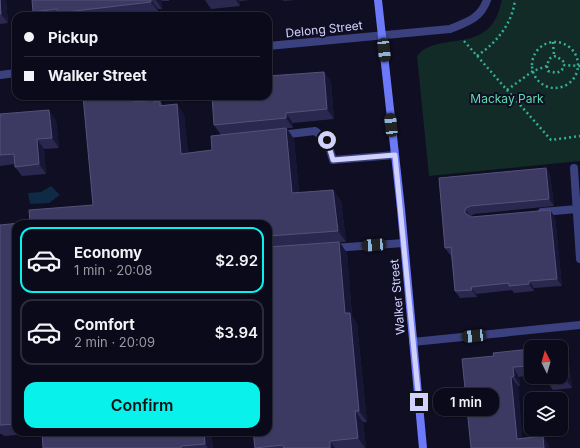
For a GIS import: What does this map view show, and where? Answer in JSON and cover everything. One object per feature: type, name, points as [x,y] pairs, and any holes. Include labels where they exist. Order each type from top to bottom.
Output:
[{"type":"main road","name":"Walker Street","points":[[378,0],[404,243],[423,448]]},
{"type":"street","name":"Delong Street","points":[[272,46],[450,28],[472,20],[484,7],[487,0]]},
{"type":"street","points":[[0,75],[12,74]]},
{"type":"street","points":[[270,136],[315,131],[327,140],[333,160],[395,155]]},
{"type":"street","points":[[574,168],[580,259]]},
{"type":"street","points":[[530,213],[577,209]]},
{"type":"street","points":[[321,249],[404,243]]},
{"type":"street","points":[[413,342],[580,325]]},
{"type":"path","points":[[477,56],[494,43],[504,31],[510,19],[515,0]]},
{"type":"path","points":[[464,41],[551,140],[580,136]]},
{"type":"path","points":[[553,42],[554,56]]},
{"type":"path","points":[[553,42],[568,45],[578,59],[579,66],[574,79],[568,84],[555,88],[540,83],[533,71],[534,56],[545,44],[553,42]]},
{"type":"path","points":[[554,56],[560,58],[563,65],[562,70],[558,73],[548,70],[547,66],[549,59],[554,56]]},
{"type":"path","points":[[563,65],[579,66]]},
{"type":"path","points":[[507,90],[533,71],[547,66]]},
{"type":"green space","name":"Mackay Park","points":[[502,0],[580,0],[580,161],[429,176],[417,56],[425,49],[435,45],[468,39],[479,35],[488,28],[496,18]]},
{"type":"water","points":[[51,186],[60,195],[49,203],[30,204],[28,193],[41,192]]},
{"type":"building","points":[[32,0],[151,0],[151,2],[66,12],[58,12],[57,9],[33,12]]},
{"type":"building","points":[[324,72],[327,109],[286,113],[286,118],[214,125],[212,100],[272,100],[272,76]]},
{"type":"building","points":[[83,100],[134,100],[134,102],[154,100],[154,102],[160,101],[160,106],[177,104],[181,154],[212,150],[211,136],[286,128],[292,193],[333,190],[338,231],[272,236],[272,220],[30,220],[29,210],[93,205]]},
{"type":"building","points":[[49,110],[52,138],[37,139],[39,164],[15,167],[14,154],[0,155],[0,114]]},
{"type":"building","points":[[546,168],[549,199],[470,206],[465,209],[465,213],[471,217],[550,210],[557,279],[529,281],[529,284],[509,286],[509,283],[471,287],[472,290],[455,291],[451,247],[445,248],[439,178]]},
{"type":"building","points":[[12,224],[12,424],[0,425],[0,225]]},
{"type":"building","points":[[339,242],[345,313],[350,313],[359,411],[355,411],[358,438],[330,441],[330,448],[284,448],[283,445],[255,448],[254,436],[272,436],[272,247]]},
{"type":"building","points":[[524,350],[524,366],[513,367],[514,376],[511,377],[517,439],[543,436],[544,448],[471,448],[462,359],[494,356],[493,353]]},
{"type":"building","points":[[42,436],[204,436],[205,444],[181,446],[181,448],[43,448]]},
{"type":"route","points":[[327,140],[333,160],[395,155],[419,402]]}]
